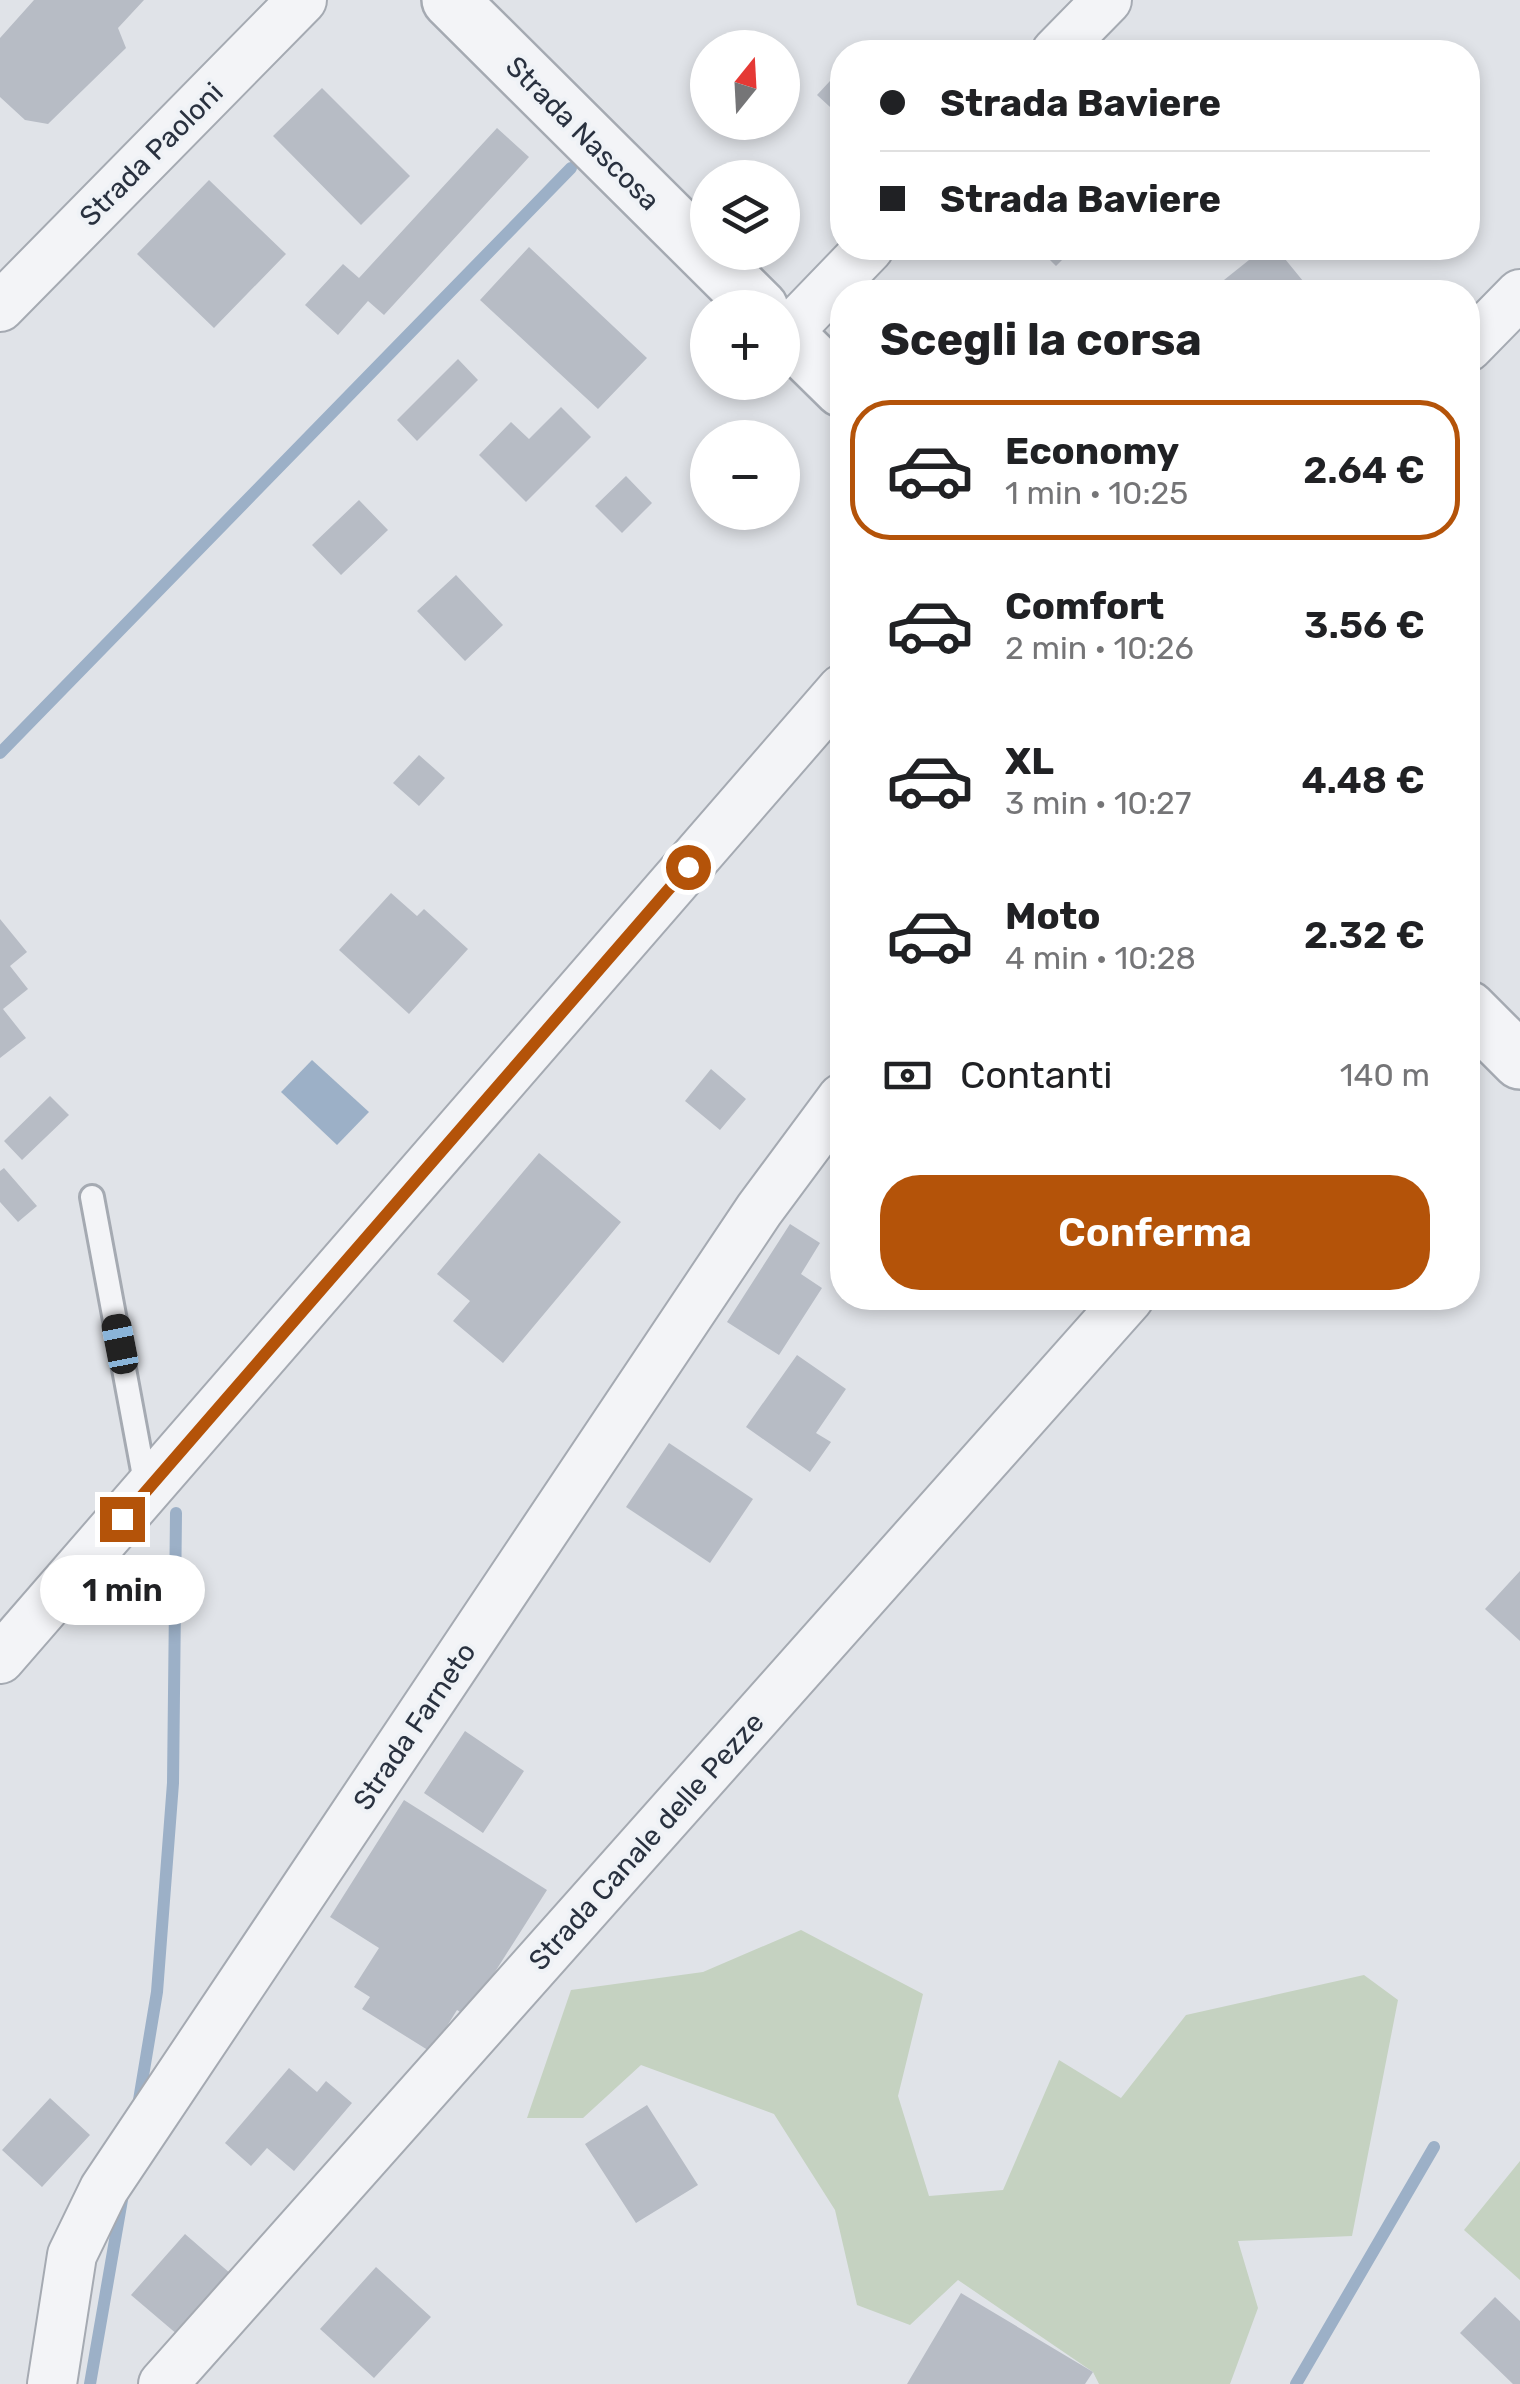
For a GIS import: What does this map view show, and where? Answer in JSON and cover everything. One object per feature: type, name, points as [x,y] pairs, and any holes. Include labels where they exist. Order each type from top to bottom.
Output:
[{"type":"street","name":"Strada Paoloni","points":[[0,308],[302,0]]},
{"type":"street","name":"Strada Nascosa","points":[[450,0],[742,290]]},
{"type":"street","points":[[1068,40],[1106,0]]},
{"type":"street","points":[[800,304],[854,260]]},
{"type":"street","points":[[1480,335],[1520,294]]},
{"type":"street","name":"Strada Nascosa","points":[[800,348],[830,378]]},
{"type":"street","points":[[0,1659],[830,703]]},
{"type":"street","points":[[1480,1021],[1520,1061]]},
{"type":"street","name":"Strada Farneto","points":[[52,2384],[72,2255],[86,2222],[116,2172],[759,1210],[830,1114]]},
{"type":"street","name":"Strada Canale delle Pezze","points":[[163,2384],[1118,1310]]},
{"type":"lane","points":[[92,1197],[147,1491]]},
{"type":"green space","points":[[801,1930],[923,1994],[898,2096],[929,2196],[1003,2190],[1059,2060],[1121,2098],[1186,2015],[1364,1975],[1398,2000],[1352,2236],[1238,2241],[1258,2308],[1230,2384],[1099,2384],[1093,2372],[958,2280],[910,2325],[857,2305],[835,2210],[774,2114],[641,2065],[583,2118],[527,2118],[571,1990],[703,1972]]},
{"type":"green space","points":[[1520,2161],[1520,2280],[1464,2230]]},
{"type":"water","points":[[312,1060],[369,1112],[337,1145],[281,1092]]},
{"type":"building","points":[[34,0],[144,0],[118,28],[126,48],[48,124],[25,120],[0,97],[0,38]]},
{"type":"building","points":[[830,81],[830,107],[817,95]]},
{"type":"building","points":[[322,88],[410,176],[361,225],[273,136]]},
{"type":"building","points":[[497,128],[529,157],[384,315],[368,301],[338,335],[305,305],[343,264],[359,278]]},
{"type":"building","points":[[209,180],[286,254],[214,328],[137,254]]},
{"type":"building","points":[[529,247],[647,358],[598,409],[480,300]]},
{"type":"building","points":[[1249,260],[1286,260],[1302,280],[1224,280]]},
{"type":"building","points":[[458,359],[478,380],[417,441],[397,420]]},
{"type":"building","points":[[561,407],[591,437],[526,502],[479,455],[511,422],[529,439]]},
{"type":"building","points":[[626,476],[652,503],[622,533],[595,506]]},
{"type":"building","points":[[359,500],[388,530],[341,575],[312,545]]},
{"type":"building","points":[[456,575],[503,625],[465,661],[417,611]]},
{"type":"building","points":[[419,755],[445,778],[419,806],[393,783]]},
{"type":"building","points":[[391,893],[417,916],[424,909],[468,949],[409,1014],[339,950]]},
{"type":"building","points":[[0,919],[27,952],[10,966],[28,989],[3,1009],[26,1038],[0,1058]]},
{"type":"building","points":[[711,1069],[746,1099],[720,1130],[685,1101]]},
{"type":"building","points":[[50,1096],[69,1115],[22,1160],[4,1141]]},
{"type":"building","points":[[539,1153],[621,1222],[503,1363],[453,1321],[470,1301],[437,1274]]},
{"type":"building","points":[[4,1168],[37,1206],[18,1222],[0,1202],[0,1171]]},
{"type":"building","points":[[790,1224],[820,1243],[801,1274],[822,1288],[779,1355],[727,1322]]},
{"type":"building","points":[[797,1355],[846,1389],[816,1433],[831,1442],[810,1472],[746,1427]]},
{"type":"building","points":[[669,1443],[753,1499],[710,1563],[626,1507]]},
{"type":"building","points":[[1520,1571],[1520,1641],[1485,1609]]},
{"type":"building","points":[[465,1731],[524,1771],[483,1833],[424,1793]]},
{"type":"building","points":[[404,1800],[547,1890],[467,2016],[457,2010],[431,2052],[362,2009],[370,1997],[354,1987],[379,1948],[330,1917]]},
{"type":"building","points":[[289,2068],[317,2092],[326,2081],[352,2103],[294,2171],[267,2148],[251,2166],[225,2143]]},
{"type":"building","points":[[50,2098],[90,2135],[42,2187],[2,2150]]},
{"type":"building","points":[[647,2105],[698,2185],[636,2223],[585,2144]]},
{"type":"building","points":[[185,2234],[231,2274],[178,2335],[131,2295]]},
{"type":"building","points":[[376,2267],[431,2317],[374,2378],[320,2329]]},
{"type":"building","points":[[961,2293],[1093,2372],[1085,2384],[907,2384]]},
{"type":"building","points":[[1495,2297],[1520,2321],[1520,2384],[1513,2384],[1460,2333]]},
{"type":"waterway","points":[[0,753],[571,168]]},
{"type":"waterway","points":[[138,2106],[157,1992],[173,1783],[176,1513]]},
{"type":"waterway","points":[[1296,2384],[1434,2147]]},
{"type":"waterway","points":[[90,2384],[123,2194]]},
{"type":"route","points":[[122,1519],[688,867]]}]
